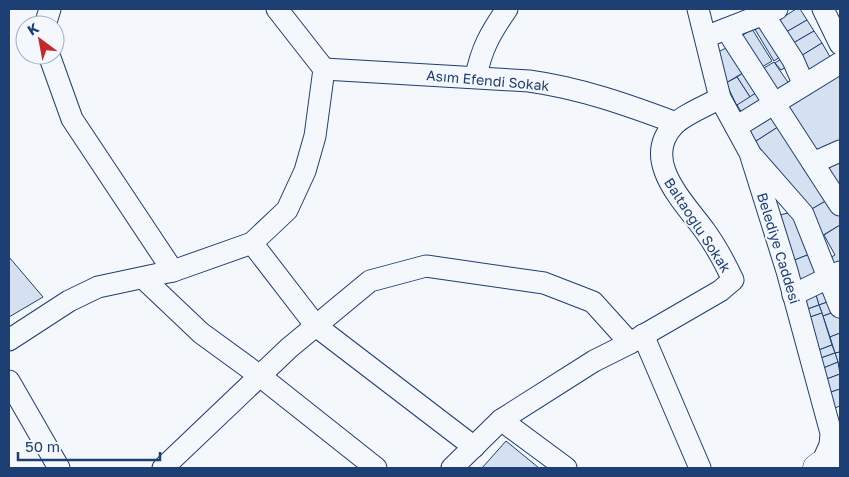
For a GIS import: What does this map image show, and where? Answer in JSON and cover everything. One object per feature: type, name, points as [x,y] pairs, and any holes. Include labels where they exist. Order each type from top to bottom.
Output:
[{"type":"street","points":[[9,340],[69,301],[98,287],[173,271],[252,243],[287,210],[305,171],[315,136],[324,69],[277,9]]},
{"type":"street","points":[[476,77],[484,46],[507,9]]},
{"type":"street","name":"Belediye Caddesi","points":[[698,9],[720,98],[750,153],[793,295],[831,433],[825,465]]},
{"type":"street","points":[[823,9],[840,44]]},
{"type":"street","points":[[706,36],[766,11],[793,60],[804,85]]},
{"type":"street","points":[[726,29],[840,205]]},
{"type":"street","points":[[736,127],[840,63]]},
{"type":"street","points":[[52,65],[72,119],[173,271]]},
{"type":"street","name":"Asım Efendi Sokak","points":[[324,69],[476,77],[552,84],[598,95],[676,122]]},
{"type":"street","points":[[676,122],[720,98]]},
{"type":"street","name":"Baltaoğlu Sokak","points":[[636,339],[720,291],[733,280],[718,250],[667,180],[662,158],[663,145],[665,136],[676,122]]},
{"type":"street","points":[[813,163],[840,151]]},
{"type":"street","points":[[750,153],[799,208],[835,274],[840,307]]},
{"type":"street","points":[[252,243],[316,326],[474,447]]},
{"type":"street","points":[[163,468],[260,376],[370,281],[426,266],[544,283],[593,302],[636,339],[700,468]]},
{"type":"street","points":[[793,295],[835,274]]},
{"type":"street","points":[[143,278],[201,334],[260,376],[376,468]]},
{"type":"street","points":[[452,468],[501,420],[594,361],[636,339]]},
{"type":"street","points":[[9,381],[59,468]]},
{"type":"street","points":[[501,420],[566,468]]},
{"type":"building","points":[[796,9],[800,9],[807,20],[781,35],[774,23]]},
{"type":"building","points":[[764,19],[786,53],[774,61],[753,26]]},
{"type":"building","points":[[807,20],[814,31],[788,46],[781,35]]},
{"type":"building","points":[[752,29],[772,61],[757,70],[737,39]]},
{"type":"building","points":[[814,31],[822,43],[796,59],[788,46]]},
{"type":"building","points":[[822,43],[833,62],[808,78],[796,59]]},
{"type":"building","points":[[730,46],[746,71],[726,83],[718,52]]},
{"type":"building","points":[[787,55],[793,63],[781,70],[775,63]]},
{"type":"building","points":[[774,62],[792,88],[777,98],[759,71]]},
{"type":"building","points":[[840,70],[840,146],[819,155],[784,104]]},
{"type":"building","points":[[746,71],[759,91],[750,97],[737,77]]},
{"type":"building","points":[[737,77],[750,97],[737,106],[726,83]]},
{"type":"building","points":[[759,91],[767,104],[745,118],[737,105]]},
{"type":"building","points":[[771,110],[781,125],[753,143],[743,127]]},
{"type":"building","points":[[781,125],[829,199],[805,213],[753,143]]},
{"type":"building","points":[[840,155],[840,192],[823,162]]},
{"type":"building","points":[[829,199],[840,216],[840,225],[820,237],[805,213]]},
{"type":"building","points":[[798,211],[815,252],[792,261],[779,215]]},
{"type":"building","points":[[840,225],[840,268],[826,260],[835,255],[824,235]]},
{"type":"building","points":[[815,252],[825,275],[799,286],[792,261]]},
{"type":"building","points":[[9,257],[43,297],[9,317]]},
{"type":"building","points":[[827,282],[833,300],[819,305],[814,289]]},
{"type":"building","points":[[816,295],[819,305],[805,310],[802,300]]},
{"type":"building","points":[[833,300],[837,311],[823,316],[819,305]]},
{"type":"building","points":[[819,305],[822,313],[807,318],[805,310]]},
{"type":"building","points":[[837,311],[840,321],[840,333],[830,337],[823,316]]},
{"type":"building","points":[[822,313],[832,345],[816,351],[807,318]]},
{"type":"building","points":[[840,333],[840,352],[835,353],[830,337]]},
{"type":"building","points":[[832,345],[835,353],[818,359],[816,351]]},
{"type":"building","points":[[840,352],[840,369],[835,353]]},
{"type":"building","points":[[835,353],[838,362],[821,369],[818,359]]},
{"type":"building","points":[[838,362],[840,374],[824,380],[821,369]]},
{"type":"building","points":[[840,374],[840,389],[828,393],[824,380]]},
{"type":"building","points":[[840,389],[840,406],[832,409],[828,393]]},
{"type":"building","points":[[506,441],[539,468],[482,468]]}]
